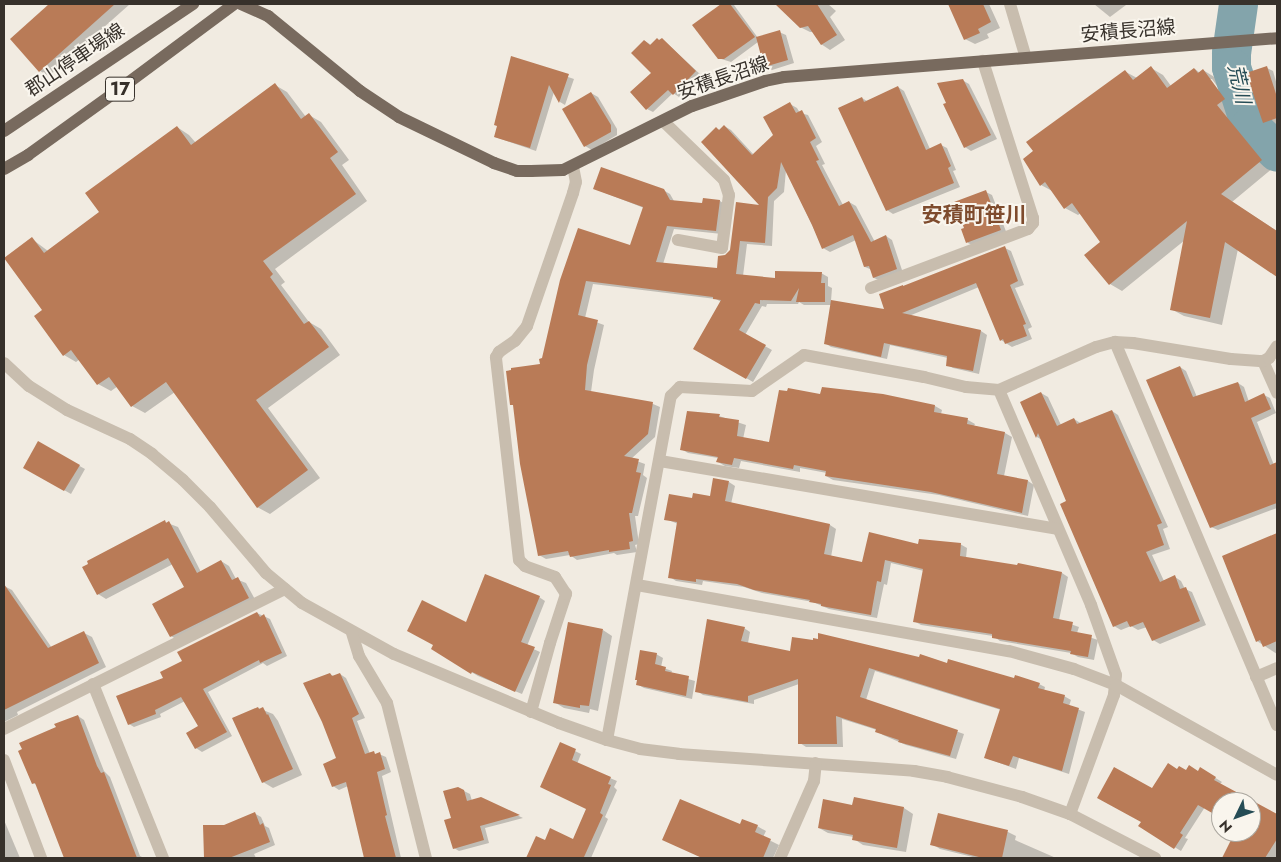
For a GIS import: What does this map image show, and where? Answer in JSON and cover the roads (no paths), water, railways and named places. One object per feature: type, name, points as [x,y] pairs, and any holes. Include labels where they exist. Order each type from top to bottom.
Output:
[{"type":"main road","name":"郡山停車場線","points":[[4,131],[193,4]]},
{"type":"main road","name":"17","points":[[4,169],[28,155],[234,4]]},
{"type":"main road","name":"安積長沼線","points":[[241,4],[268,16],[368,97],[399,117],[456,146],[517,171],[547,172],[563,170],[573,166],[708,100],[765,81],[784,77],[1277,38]]},
{"type":"street","points":[[1010,4],[1026,58]]},
{"type":"street","points":[[871,288],[1028,229],[1033,223],[983,61]]},
{"type":"street","points":[[663,121],[724,180],[729,195],[722,248],[678,240]]},
{"type":"street","points":[[531,712],[566,594],[555,577],[548,572],[525,566],[519,560],[496,357],[498,352],[516,341],[527,326],[573,193],[576,182],[573,166]]},
{"type":"street","points":[[607,740],[671,396],[680,387],[752,390],[804,356],[924,376],[966,387],[999,390],[1096,347],[1115,342],[1231,359],[1263,361],[1269,358],[1277,346]]},
{"type":"street","points":[[1115,342],[1277,725]]},
{"type":"street","points":[[1263,361],[1277,393]]},
{"type":"street","points":[[4,363],[29,386],[67,410],[130,440],[167,465],[210,507],[266,573],[285,589],[316,612],[394,654],[531,712],[607,740],[640,749],[679,754],[914,771],[947,777],[1022,797],[1070,814],[1152,857]]},
{"type":"street","points":[[999,390],[1056,529],[1094,614],[1113,664],[1116,685],[1070,814]]},
{"type":"street","points":[[660,461],[1056,529]]},
{"type":"street","points":[[637,585],[1009,651],[1074,670],[1116,685],[1277,775]]},
{"type":"street","points":[[4,729],[285,589]]},
{"type":"street","points":[[352,633],[358,656],[387,702],[426,858]]},
{"type":"street","points":[[1256,677],[1277,668]]},
{"type":"street","points":[[93,684],[163,858]]},
{"type":"street","points":[[4,760],[41,858]]},
{"type":"street","points":[[780,858],[814,781],[816,763]]},
{"type":"waterway","name":"荒川","points":[[1238,4],[1231,53],[1231,67],[1250,126],[1277,152]]},
{"type":"district","name":"安積町笹川","points":[[974,215]]}]
